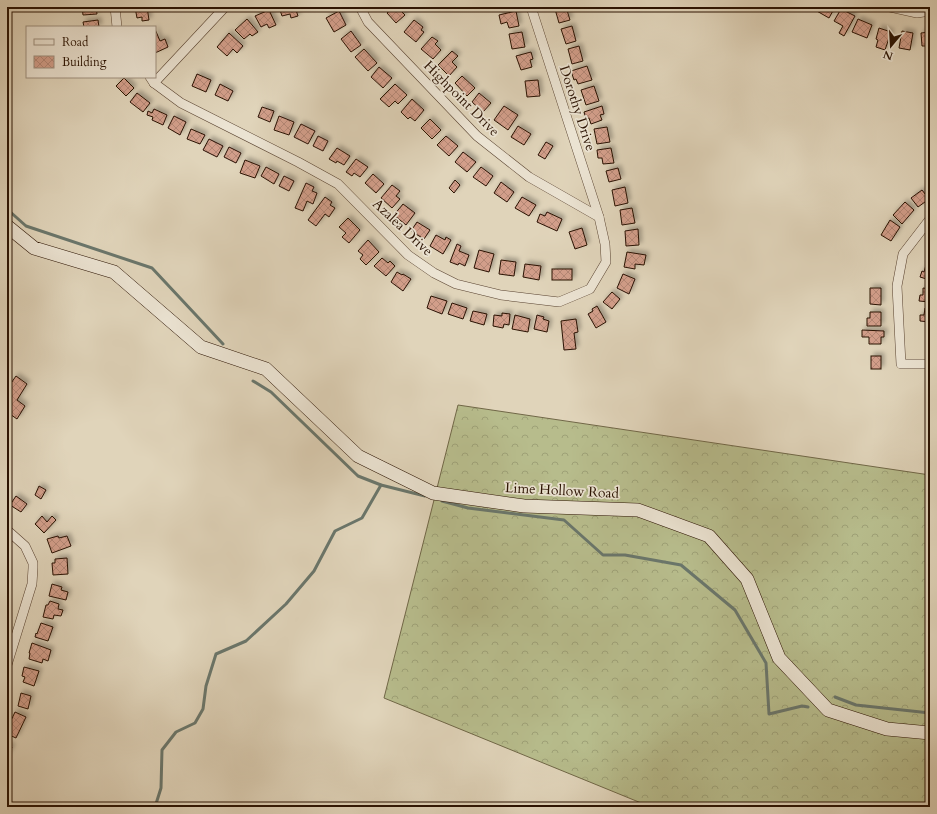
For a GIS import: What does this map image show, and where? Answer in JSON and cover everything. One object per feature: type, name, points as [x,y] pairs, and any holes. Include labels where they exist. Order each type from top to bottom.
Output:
[{"type":"street","points":[[115,7],[118,26]]},
{"type":"street","points":[[156,76],[225,7]]},
{"type":"street","name":"Highpoint Drive","points":[[360,7],[368,22],[477,136],[529,177],[599,217]]},
{"type":"street","name":"Dorothy Drive","points":[[531,7],[599,217]]},
{"type":"street","points":[[890,7],[918,13],[930,11]]},
{"type":"street","name":"Azalea Drive","points":[[152,80],[181,104],[298,162],[338,184],[408,255],[434,273],[456,284],[501,295],[559,302],[590,289],[606,262],[606,244],[599,217]]},
{"type":"street","points":[[930,219],[903,254],[897,286],[900,364],[930,364]]},
{"type":"street","name":"Lime Hollow Road","points":[[7,226],[34,248],[114,272],[201,347],[266,369],[358,456],[433,493],[524,506],[638,510],[709,536],[747,579],[779,658],[828,710],[888,729],[930,733]]},
{"type":"street","points":[[7,530],[25,546],[33,563],[33,568],[32,584],[7,665]]},
{"type":"green space","points":[[458,405],[930,475],[930,807],[651,807],[384,698]]},
{"type":"building","points":[[82,7],[96,7],[97,14],[83,15]]},
{"type":"building","points":[[135,7],[147,7],[149,20],[142,21],[142,17],[137,18]]},
{"type":"building","points":[[279,7],[295,7],[298,16],[291,18],[290,14],[282,16]]},
{"type":"building","points":[[394,7],[407,7],[402,12],[405,15],[396,23],[387,13]]},
{"type":"building","points":[[566,7],[570,20],[559,23],[555,9]]},
{"type":"building","points":[[816,7],[835,7],[829,18],[815,10]]},
{"type":"building","points":[[841,9],[855,16],[844,36],[839,33],[843,26],[834,21]]},
{"type":"building","points":[[269,10],[276,25],[269,28],[267,24],[261,27],[255,16]]},
{"type":"building","points":[[339,11],[346,25],[334,32],[326,18]]},
{"type":"building","points":[[516,11],[519,26],[509,28],[507,22],[501,24],[499,15]]},
{"type":"building","points":[[247,19],[258,32],[252,36],[250,34],[244,39],[235,30]]},
{"type":"building","points":[[858,19],[872,25],[867,38],[852,32]]},
{"type":"building","points":[[98,20],[99,26],[84,26],[83,22]]},
{"type":"building","points":[[414,20],[423,27],[421,30],[424,32],[416,42],[404,32]]},
{"type":"building","points":[[572,26],[576,41],[566,44],[561,29]]},
{"type":"building","points":[[879,28],[891,32],[885,50],[876,47],[878,40],[876,39]]},
{"type":"building","points":[[156,31],[160,41],[165,39],[168,47],[156,53]]},
{"type":"building","points":[[351,31],[361,45],[351,52],[341,39]]},
{"type":"building","points":[[902,31],[913,33],[910,50],[899,48]]},
{"type":"building","points":[[522,32],[525,47],[512,49],[509,34]]},
{"type":"building","points":[[930,32],[930,49],[926,49],[926,46],[922,46],[921,33]]},
{"type":"building","points":[[229,33],[243,46],[237,53],[233,49],[227,56],[217,47]]},
{"type":"building","points":[[432,37],[438,41],[435,44],[441,50],[433,59],[421,49]]},
{"type":"building","points":[[579,46],[583,61],[572,64],[568,49]]},
{"type":"building","points":[[364,49],[377,63],[368,71],[355,57]]},
{"type":"building","points":[[452,51],[458,56],[452,62],[457,67],[449,76],[438,65]]},
{"type":"building","points":[[531,52],[533,59],[530,60],[532,67],[521,70],[516,56]]},
{"type":"building","points":[[587,66],[592,80],[578,84],[576,79],[574,80],[571,71]]},
{"type":"building","points":[[379,67],[392,78],[383,88],[371,77]]},
{"type":"building","points":[[197,74],[211,80],[206,92],[192,86]]},
{"type":"building","points":[[462,76],[475,88],[467,96],[455,83]]},
{"type":"building","points":[[124,78],[134,88],[126,96],[116,86]]},
{"type":"building","points":[[538,80],[540,96],[527,97],[525,81]]},
{"type":"building","points":[[220,84],[233,91],[228,101],[215,95]]},
{"type":"building","points":[[395,84],[407,95],[398,104],[395,101],[389,107],[380,99]]},
{"type":"building","points":[[594,86],[599,101],[586,105],[581,90]]},
{"type":"building","points":[[137,93],[150,103],[143,112],[130,102]]},
{"type":"building","points":[[479,93],[491,103],[483,112],[472,102]]},
{"type":"building","points":[[412,99],[424,110],[415,121],[410,117],[408,119],[401,112]]},
{"type":"building","points":[[504,106],[518,115],[508,130],[494,120]]},
{"type":"building","points":[[602,106],[604,114],[600,115],[602,120],[591,124],[589,118],[586,119],[584,112]]},
{"type":"building","points":[[262,107],[274,111],[270,122],[258,117]]},
{"type":"building","points":[[154,109],[167,115],[163,125],[152,120],[153,117],[147,115],[148,111],[152,113]]},
{"type":"building","points":[[174,116],[186,122],[180,135],[168,128]]},
{"type":"building","points":[[279,116],[294,122],[289,135],[274,130]]},
{"type":"building","points":[[430,119],[441,130],[432,139],[421,128]]},
{"type":"building","points":[[301,124],[315,131],[308,144],[294,137]]},
{"type":"building","points":[[518,126],[531,134],[524,145],[511,137]]},
{"type":"building","points":[[607,127],[610,142],[597,144],[594,129]]},
{"type":"building","points":[[191,129],[205,135],[200,144],[187,139]]},
{"type":"building","points":[[318,136],[328,141],[323,151],[313,146]]},
{"type":"building","points":[[446,136],[458,146],[449,156],[437,145]]},
{"type":"building","points":[[209,139],[223,146],[217,157],[203,150]]},
{"type":"building","points":[[546,142],[553,146],[545,159],[538,155]]},
{"type":"building","points":[[229,147],[241,153],[236,163],[224,157]]},
{"type":"building","points":[[337,148],[350,156],[344,165],[329,159]]},
{"type":"building","points":[[611,148],[614,163],[603,164],[602,158],[598,158],[597,150]]},
{"type":"building","points":[[463,152],[476,162],[467,172],[455,162]]},
{"type":"building","points":[[356,159],[368,167],[360,177],[354,173],[352,176],[346,172]]},
{"type":"building","points":[[245,160],[260,166],[255,178],[240,173]]},
{"type":"building","points":[[266,167],[279,174],[274,184],[261,176]]},
{"type":"building","points":[[481,167],[493,176],[486,186],[473,177]]},
{"type":"building","points":[[618,168],[621,179],[609,182],[606,171]]},
{"type":"building","points":[[373,174],[384,184],[376,193],[365,183]]},
{"type":"building","points":[[284,176],[294,181],[289,191],[279,186]]},
{"type":"building","points":[[455,180],[460,185],[454,193],[449,188]]},
{"type":"building","points":[[501,182],[514,192],[507,202],[494,193]]},
{"type":"building","points":[[306,183],[314,187],[312,191],[317,193],[313,204],[307,201],[303,211],[295,208]]},
{"type":"building","points":[[392,185],[400,191],[396,196],[400,199],[392,208],[381,198]]},
{"type":"building","points":[[625,187],[628,203],[615,206],[612,190]]},
{"type":"building","points":[[922,190],[929,199],[918,207],[911,198]]},
{"type":"building","points":[[325,197],[332,202],[330,205],[335,208],[329,217],[325,214],[316,226],[308,220]]},
{"type":"building","points":[[522,197],[536,205],[529,216],[515,208]]},
{"type":"building","points":[[905,202],[914,210],[902,224],[893,215]]},
{"type":"building","points":[[403,204],[415,213],[406,225],[394,215]]},
{"type":"building","points":[[632,208],[635,223],[622,225],[620,210]]},
{"type":"building","points":[[547,212],[562,219],[557,231],[537,222],[540,214],[545,216]]},
{"type":"building","points":[[348,218],[360,230],[349,243],[342,237],[346,233],[339,227]]},
{"type":"building","points":[[890,220],[900,227],[891,241],[881,235]]},
{"type":"building","points":[[417,222],[430,230],[424,239],[411,231]]},
{"type":"building","points":[[582,228],[587,245],[575,249],[569,232]]},
{"type":"building","points":[[638,229],[639,245],[626,246],[625,231]]},
{"type":"building","points":[[436,235],[445,240],[446,237],[451,240],[443,254],[430,246]]},
{"type":"building","points":[[368,240],[379,252],[366,265],[360,259],[363,255],[358,251]]},
{"type":"building","points":[[457,244],[461,246],[459,251],[469,255],[465,266],[459,263],[458,265],[450,262]]},
{"type":"building","points":[[479,250],[494,254],[489,272],[474,268]]},
{"type":"building","points":[[627,252],[646,255],[644,265],[635,264],[635,269],[624,267]]},
{"type":"building","points":[[382,258],[388,263],[390,261],[395,266],[386,276],[374,266]]},
{"type":"building","points":[[501,260],[516,262],[514,276],[499,274]]},
{"type":"building","points":[[525,264],[541,266],[539,280],[523,277]]},
{"type":"building","points":[[926,265],[930,266],[930,280],[920,277],[922,271],[924,272]]},
{"type":"building","points":[[552,269],[572,269],[572,280],[552,280]]},
{"type":"building","points":[[397,272],[411,279],[403,291],[391,282]]},
{"type":"building","points":[[623,274],[635,279],[629,294],[617,288]]},
{"type":"building","points":[[870,288],[881,288],[881,305],[870,304]]},
{"type":"building","points":[[923,288],[930,289],[930,302],[919,301],[920,295],[923,295]]},
{"type":"building","points":[[612,292],[620,299],[612,309],[603,302]]},
{"type":"building","points":[[431,296],[447,301],[442,314],[427,308]]},
{"type":"building","points":[[452,303],[467,308],[463,319],[448,314]]},
{"type":"building","points":[[597,306],[606,322],[596,328],[588,314]]},
{"type":"building","points":[[925,308],[930,309],[930,322],[920,321],[920,315],[924,315]]},
{"type":"building","points":[[473,311],[487,314],[484,325],[470,321]]},
{"type":"building","points":[[870,312],[881,312],[881,326],[867,326],[867,318],[870,318]]},
{"type":"building","points":[[502,313],[510,314],[509,325],[504,324],[503,328],[493,326],[494,315],[502,316]]},
{"type":"building","points":[[515,315],[530,319],[528,332],[512,329]]},
{"type":"building","points":[[537,315],[544,317],[543,319],[549,321],[547,332],[534,329]]},
{"type":"building","points":[[576,319],[578,332],[574,333],[576,349],[564,350],[561,321]]},
{"type":"building","points":[[862,330],[884,331],[884,337],[881,337],[881,344],[869,344],[869,337],[862,337]]},
{"type":"building","points":[[871,356],[881,356],[881,369],[871,369]]},
{"type":"building","points":[[16,376],[27,384],[17,400],[25,406],[17,419],[7,412],[7,389]]},
{"type":"building","points":[[39,486],[46,490],[41,499],[35,495]]},
{"type":"building","points":[[16,496],[27,504],[21,512],[10,505]]},
{"type":"building","points":[[42,516],[47,522],[52,516],[56,520],[44,533],[35,524]]},
{"type":"building","points":[[58,536],[59,538],[67,536],[71,546],[52,553],[47,539]]},
{"type":"building","points":[[67,558],[68,574],[53,575],[52,563],[55,563],[55,559]]},
{"type":"building","points":[[52,584],[62,587],[61,590],[68,592],[66,600],[49,596]]},
{"type":"building","points":[[50,601],[59,604],[58,609],[63,610],[61,616],[54,615],[53,619],[43,617],[46,605],[48,605]]},
{"type":"building","points":[[41,623],[53,627],[48,641],[35,637]]},
{"type":"building","points":[[32,643],[51,650],[48,661],[43,659],[42,663],[29,659]]},
{"type":"building","points":[[24,667],[39,671],[34,686],[23,682],[25,677],[22,676]]},
{"type":"building","points":[[21,693],[31,696],[28,709],[18,706]]},
{"type":"building","points":[[15,712],[26,717],[16,738],[7,734],[10,728],[8,727]]},
{"type":"building","points":[[7,744],[12,747],[7,756]]},
{"type":"waterway","points":[[7,209],[26,226],[152,268],[223,344]]},
{"type":"waterway","points":[[253,381],[271,392],[358,476],[381,485],[425,496]]},
{"type":"waterway","points":[[155,807],[161,788],[162,750],[176,732],[195,723],[203,709],[206,686],[216,654],[246,641],[286,604],[314,571],[335,531],[362,518],[381,485]]},
{"type":"waterway","points":[[442,501],[468,508],[564,520],[603,555],[625,555],[681,565],[735,610],[766,663],[769,714],[802,706],[808,707]]},
{"type":"waterway","points":[[835,697],[856,705],[930,713]]}]
